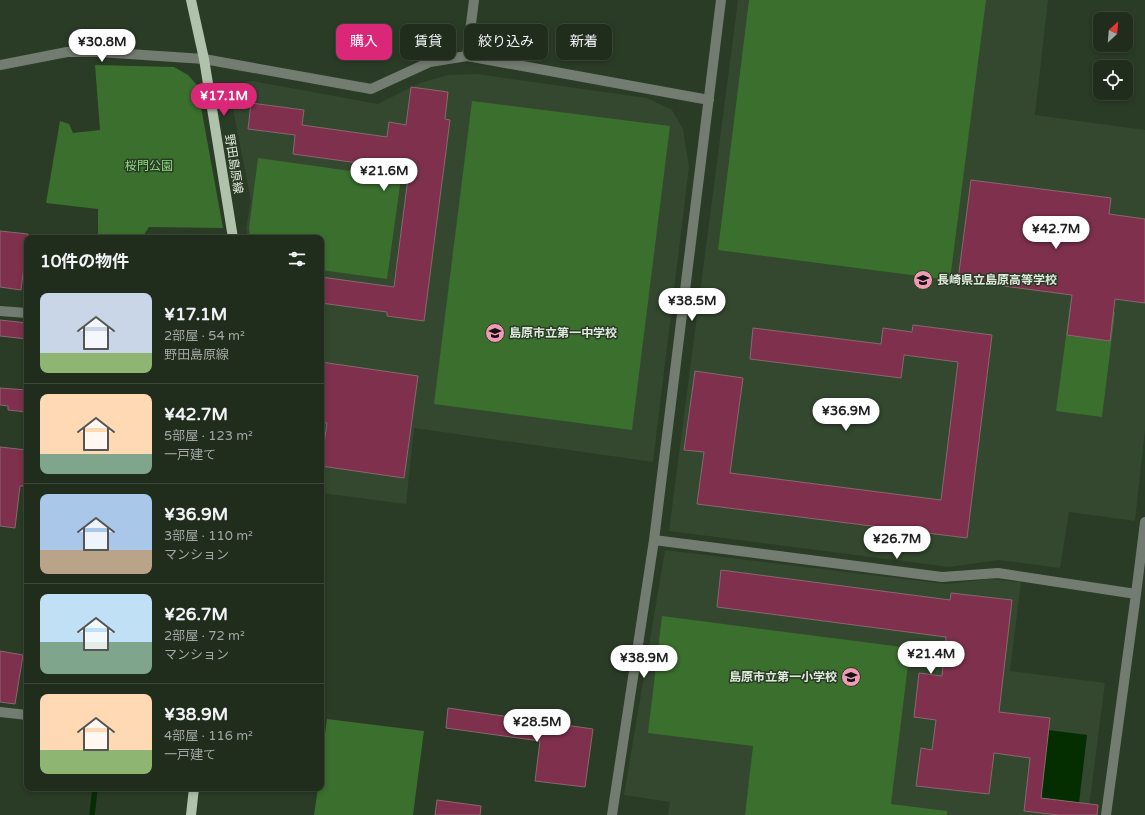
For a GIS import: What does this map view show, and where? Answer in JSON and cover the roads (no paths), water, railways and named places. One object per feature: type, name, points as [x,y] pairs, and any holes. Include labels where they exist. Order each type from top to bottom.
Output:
[{"type":"main road","name":"野田島原線","points":[[191,0],[204,59],[233,235]]},
{"type":"main road","points":[[191,815],[194,791]]},
{"type":"street","points":[[471,24],[474,0]]},
{"type":"street","points":[[612,815],[654,540],[721,0]]},
{"type":"street","points":[[0,65],[67,52],[99,52],[204,59],[371,90],[430,62],[464,56]]},
{"type":"street","points":[[489,60],[709,100]]},
{"type":"street","points":[[0,311],[24,314]]},
{"type":"street","points":[[1106,815],[1145,522]]},
{"type":"street","points":[[654,540],[942,577],[998,573],[1136,594]]},
{"type":"street","points":[[0,712],[24,715]]},
{"type":"waterway","points":[[92,815],[95,791]]},
{"type":"place","name":"長崎県立島原高等学校","points":[[923,280]]},
{"type":"place","name":"島原市立第一中学校","points":[[495,333]]},
{"type":"place","name":"島原市立第一小学校","points":[[851,677]]},
{"type":"park label","name":"桜門公園","points":[[149,166]]}]
